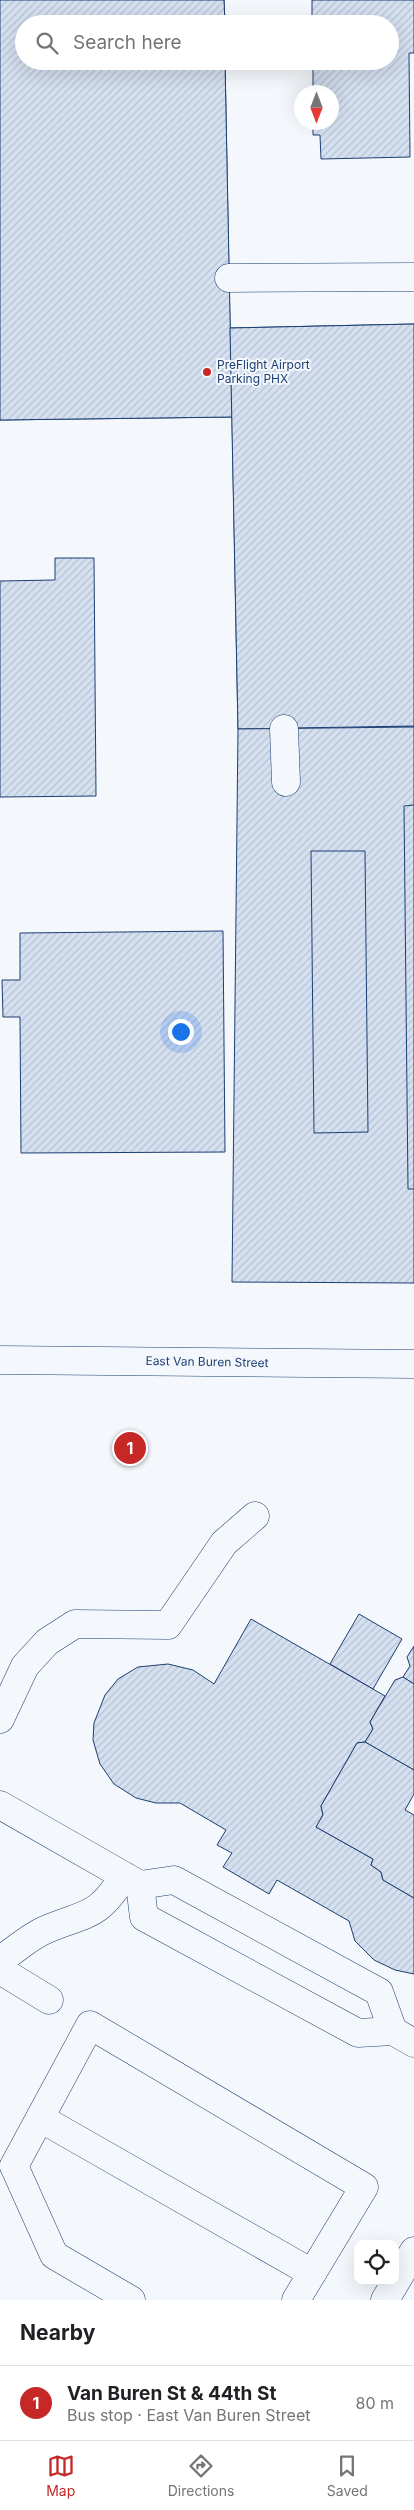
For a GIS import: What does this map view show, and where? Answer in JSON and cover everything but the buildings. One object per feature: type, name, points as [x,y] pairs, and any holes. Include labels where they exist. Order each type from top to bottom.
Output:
[{"type":"main road","points":[[229,278],[414,277]]},
{"type":"main road","points":[[284,729],[286,782]]},
{"type":"main road","name":"East Van Buren Street","points":[[0,1360],[414,1364]]},
{"type":"main road","points":[[0,1719],[25,1666],[47,1642],[75,1624],[168,1625],[224,1543],[255,1516]]},
{"type":"main road","points":[[0,1805],[132,1880],[174,1880],[379,1992],[403,2037]]},
{"type":"main road","points":[[0,1960],[43,1931],[90,1914],[132,1880]]},
{"type":"main road","points":[[132,1880],[144,1917],[358,2033],[403,2037]]},
{"type":"main road","points":[[0,1970],[49,2000]]},
{"type":"main road","points":[[132,2300],[54,2255],[7,2168],[40,2118],[90,2025],[364,2187],[296,2300]]},
{"type":"main road","points":[[40,2118],[312,2273]]},
{"type":"main road","points":[[385,2300],[414,2250]]},
{"type":"place","name":"PreFlight Airport Parking PHX","points":[[207,372]]},
{"type":"place","name":"Van Buren St & 44th St","points":[[130,1448]]}]
